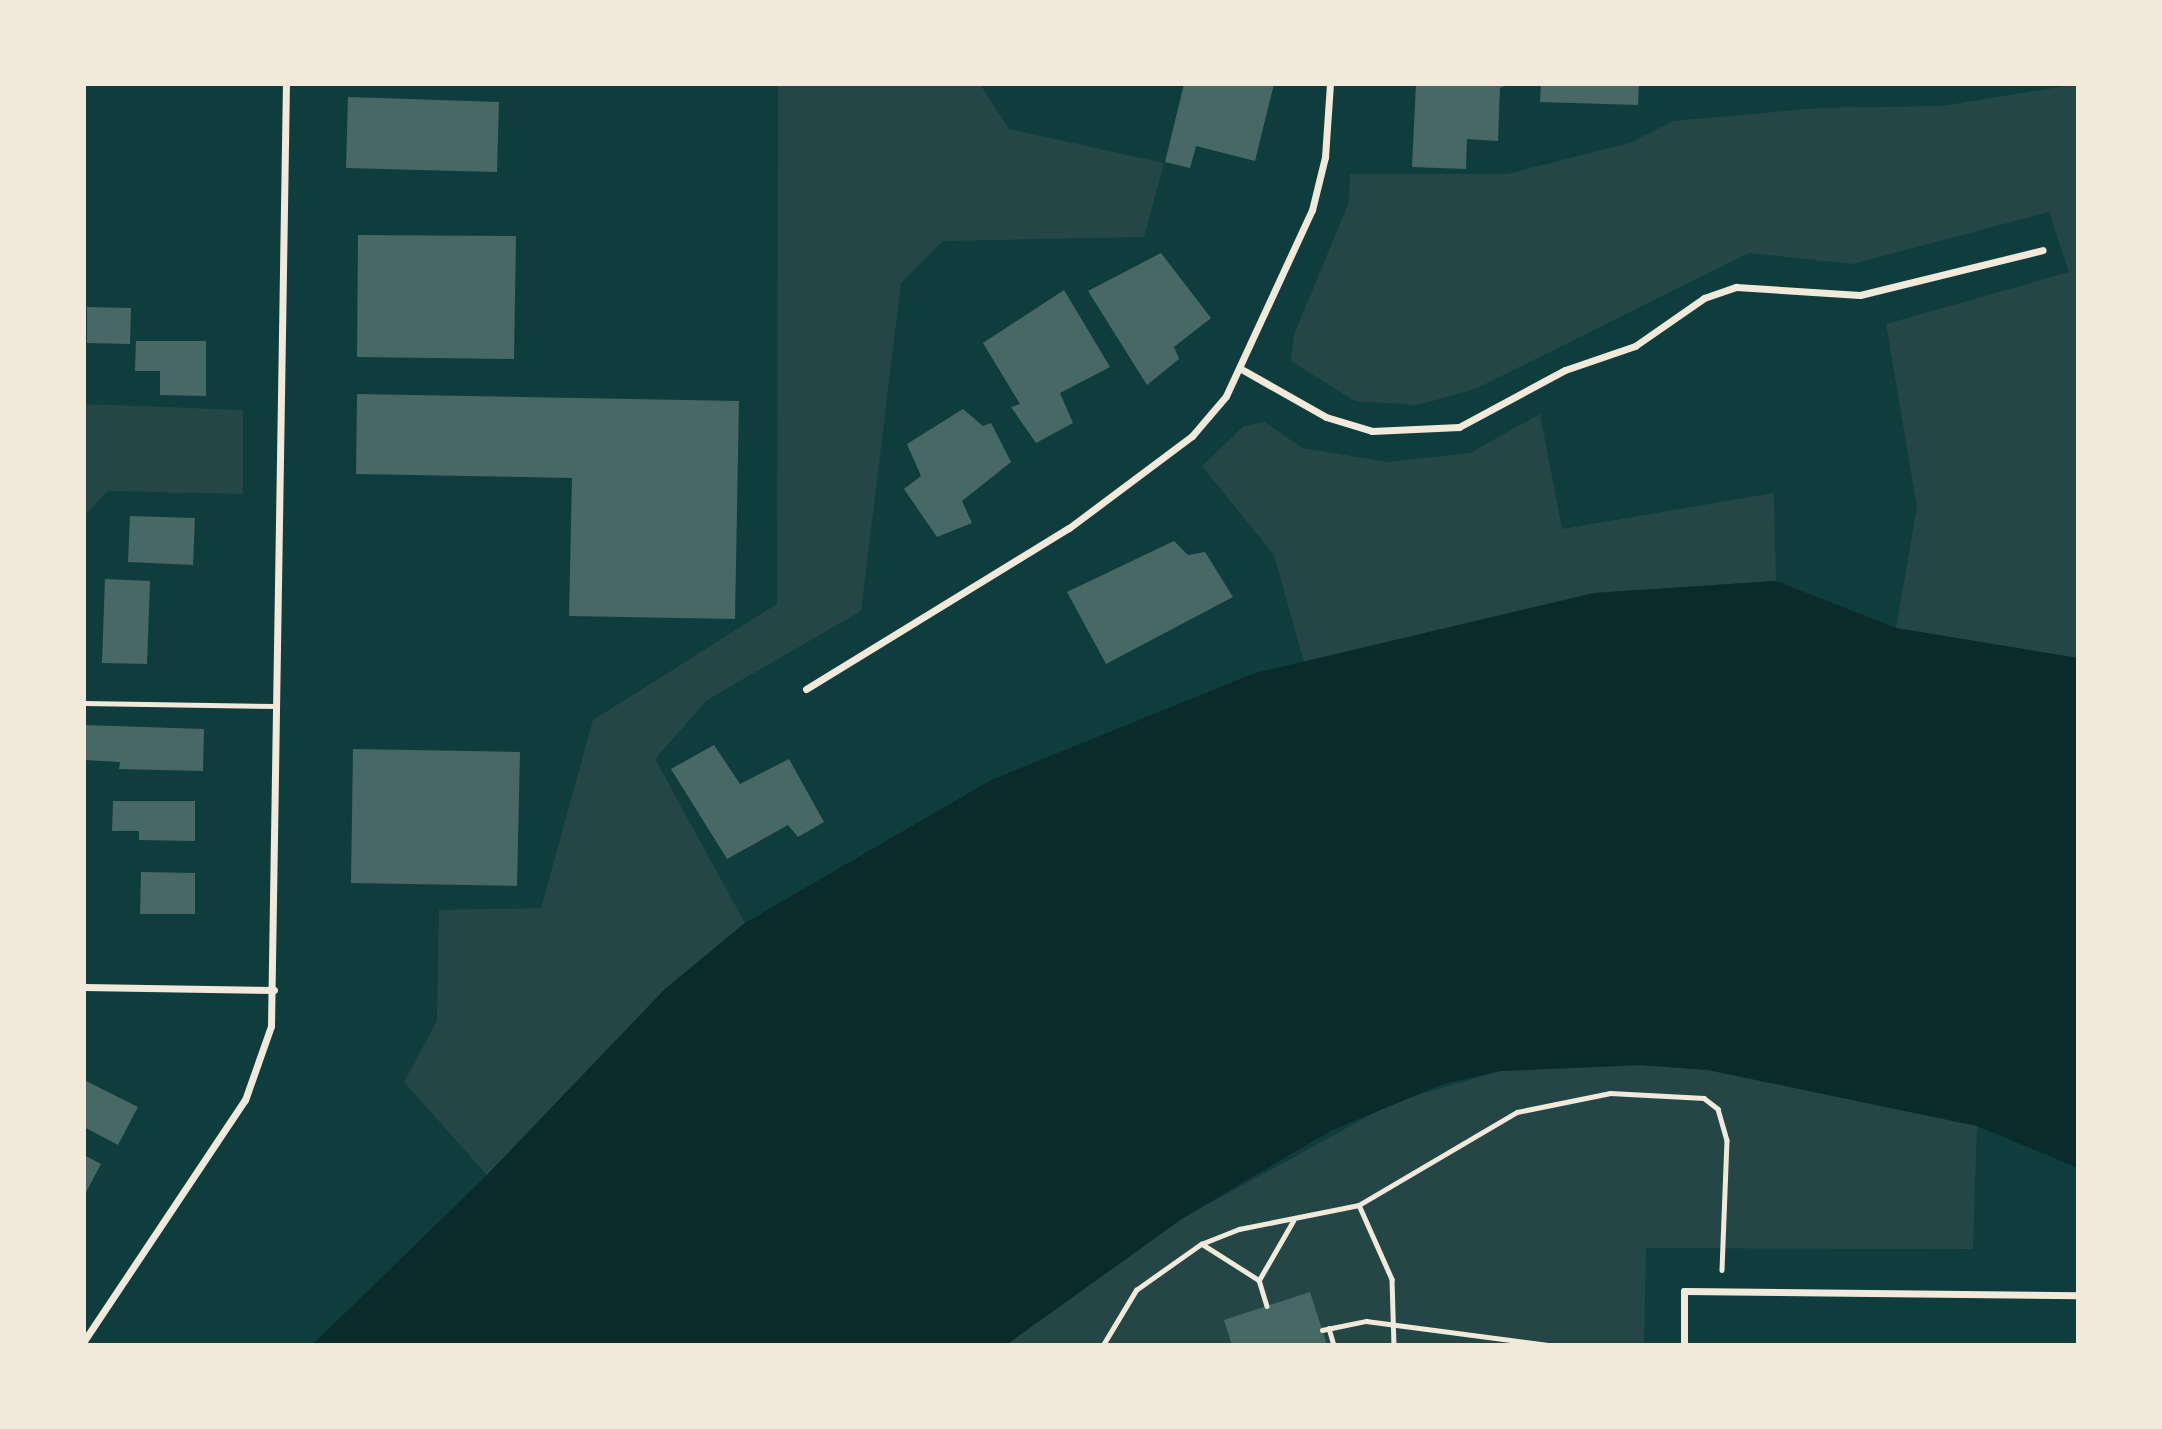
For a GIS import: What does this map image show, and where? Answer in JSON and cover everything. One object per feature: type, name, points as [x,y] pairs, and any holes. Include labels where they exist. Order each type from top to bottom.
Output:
[{"type":"street","points":[[84,1341],[246,1100],[271,1026],[279,706],[286,84]]},
{"type":"street","points":[[806,689],[1135,481],[1192,436],[1243,370],[1312,210],[1325,157],[1330,84]]},
{"type":"street","points":[[1243,370],[1326,417],[1372,431],[1459,427],[1565,370],[1634,346],[1704,298],[1736,287],[1860,295],[2043,250]]},
{"type":"street","points":[[84,987],[274,990]]},
{"type":"street","points":[[1684,1345],[1684,1291],[2078,1295]]},
{"type":"lane","points":[[84,703],[279,706]]},
{"type":"path","points":[[1103,1345],[1136,1290],[1201,1244],[1359,1205],[1517,1112],[1610,1093],[1704,1098],[1718,1109],[1727,1140],[1721,1292]]},
{"type":"path","points":[[1359,1205],[1392,1279],[1396,1323],[1394,1345]]},
{"type":"path","points":[[1259,1280],[1293,1221]]},
{"type":"path","points":[[1201,1244],[1259,1280],[1267,1306]]},
{"type":"path","points":[[1322,1330],[1396,1323],[1549,1345]]},
{"type":"path","points":[[1329,1328],[1334,1345]]},
{"type":"shaded area","points":[[778,84],[980,84],[1009,129],[1164,163],[1144,237],[943,241],[901,283],[861,611],[707,700],[655,759],[745,923],[665,989],[487,1175],[404,1082],[437,1021],[439,910],[541,908],[593,720],[777,604]]},
{"type":"shaded area","points":[[2078,84],[2078,658],[1896,628],[1917,507],[1886,324],[2069,272],[2049,212],[1852,264],[1749,253],[1475,389],[1418,405],[1355,401],[1291,361],[1294,335],[1349,202],[1350,174],[1507,174],[1630,143],[1673,121],[1819,108],[1942,106]]},
{"type":"shaded area","points":[[84,404],[243,410],[243,494],[108,491],[84,516]]},
{"type":"shaded area","points":[[1540,414],[1562,529],[1774,493],[1776,581],[1594,593],[1304,662],[1274,555],[1202,466],[1244,426],[1265,422],[1302,448],[1387,462],[1470,453]]},
{"type":"shaded area","points":[[1776,581],[1896,628],[2078,658],[2078,1168],[1977,1126],[1708,1070],[1641,1065],[1500,1071],[1443,1084],[1330,1131],[1183,1218],[1006,1345],[312,1345],[487,1175],[665,989],[745,923],[991,780],[1255,673],[1594,593]]},
{"type":"shaded area","points":[[1641,1065],[1708,1070],[1977,1126],[1973,1249],[1646,1248],[1644,1345],[1006,1345],[1183,1218],[1394,1102],[1500,1071]]},
{"type":"building","points":[[1184,84],[1274,84],[1255,161],[1196,146],[1190,168],[1165,162]]},
{"type":"building","points":[[1416,84],[1510,84],[1500,88],[1498,141],[1467,139],[1466,169],[1412,167]]},
{"type":"building","points":[[1541,84],[1639,84],[1638,105],[1540,102]]},
{"type":"building","points":[[348,97],[499,102],[497,172],[346,168]]},
{"type":"building","points":[[358,235],[516,236],[514,359],[357,357]]},
{"type":"building","points":[[1161,253],[1211,318],[1174,347],[1179,359],[1147,385],[1088,291]]},
{"type":"building","points":[[1064,290],[1110,367],[1060,393],[1073,423],[1036,443],[1011,407],[1020,404],[983,343]]},
{"type":"building","points":[[87,307],[131,308],[130,344],[87,343]]},
{"type":"building","points":[[136,341],[206,341],[206,396],[160,395],[160,371],[135,371]]},
{"type":"building","points":[[357,394],[739,401],[735,619],[569,616],[572,478],[356,474]]},
{"type":"building","points":[[963,409],[983,426],[991,423],[1011,462],[962,501],[972,523],[937,537],[904,489],[921,476],[907,444]]},
{"type":"building","points":[[130,516],[195,518],[193,565],[128,562]]},
{"type":"building","points":[[1174,541],[1188,555],[1205,552],[1233,597],[1106,664],[1067,592]]},
{"type":"building","points":[[105,579],[150,581],[147,664],[102,663]]},
{"type":"building","points":[[84,725],[204,729],[203,771],[119,769],[120,762],[84,760]]},
{"type":"building","points":[[714,745],[740,784],[789,759],[824,822],[798,837],[788,825],[727,859],[671,769]]},
{"type":"building","points":[[353,749],[520,752],[517,886],[351,883]]},
{"type":"building","points":[[113,801],[195,801],[195,841],[139,840],[139,831],[112,831]]},
{"type":"building","points":[[141,872],[195,873],[195,914],[140,914]]},
{"type":"building","points":[[84,1080],[138,1107],[118,1145],[84,1127]]},
{"type":"building","points":[[84,1155],[101,1164],[84,1196]]},
{"type":"building","points":[[1310,1292],[1327,1345],[1232,1345],[1224,1320]]}]
